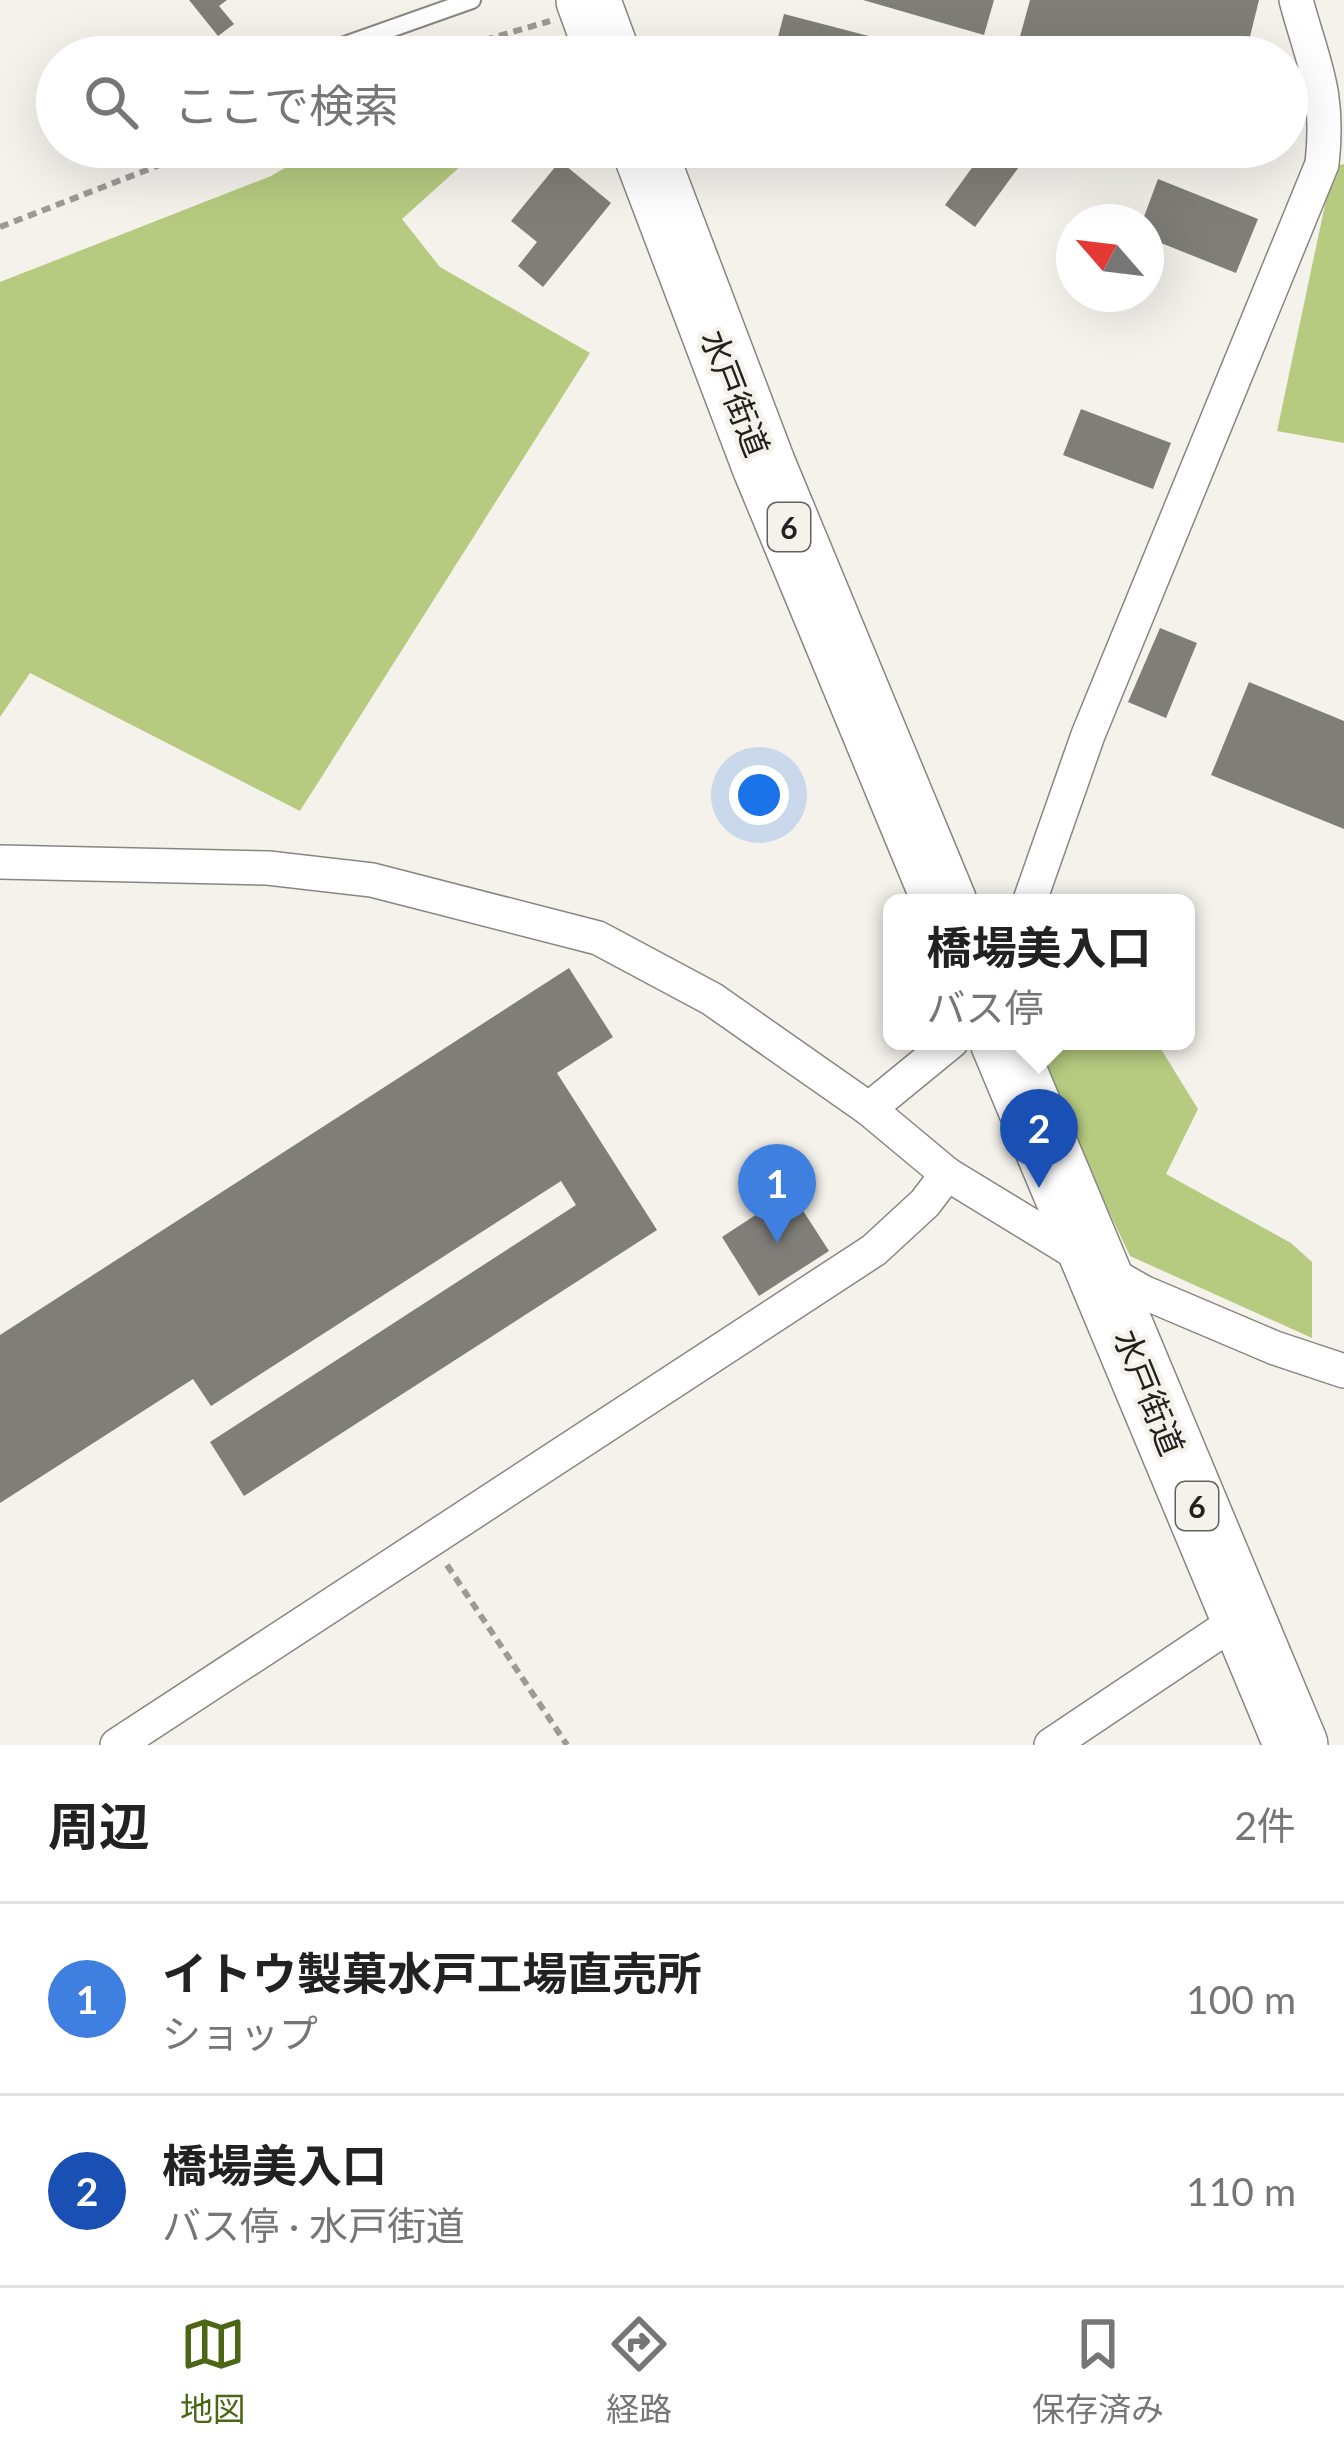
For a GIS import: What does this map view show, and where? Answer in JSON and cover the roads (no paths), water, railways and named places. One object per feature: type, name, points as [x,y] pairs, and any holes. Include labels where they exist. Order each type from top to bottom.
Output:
[{"type":"highway","name":"水戸街道","points":[[651,168],[764,466],[941,894]]},
{"type":"highway","name":"水戸街道","points":[[1006,1050],[1296,1745]]},
{"type":"street","points":[[1032,894],[1088,735],[1322,164],[1327,123],[1322,77],[1296,0]]},
{"type":"street","points":[[0,862],[268,868],[372,880],[598,938],[712,999],[869,1109],[947,1174],[1099,1267],[1143,1292],[1344,1372]]},
{"type":"street","points":[[869,1109],[941,1050]]},
{"type":"street","points":[[117,1745],[874,1250],[925,1203],[947,1174]]},
{"type":"street","points":[[1051,1745],[1242,1617]]},
{"type":"lane","points":[[370,36],[472,0]]},
{"type":"place","name":"橋場美入口","points":[[1039,1188]]},
{"type":"place","name":"イトウ製菓水戸工場直売所","points":[[777,1243]]}]
